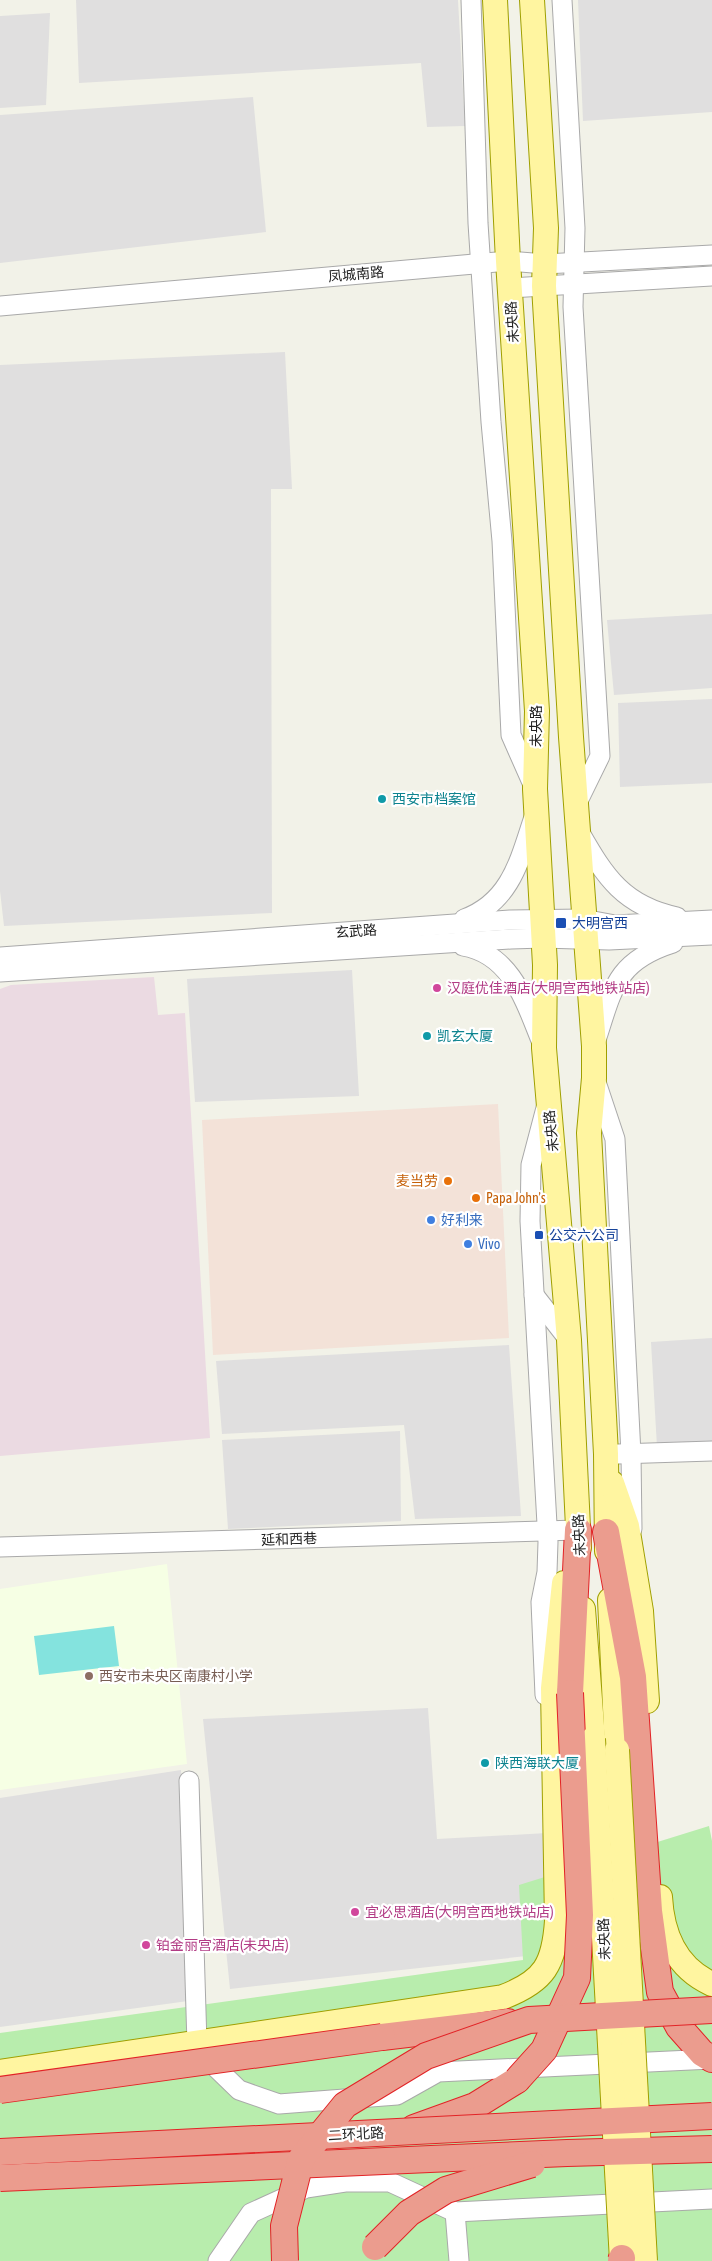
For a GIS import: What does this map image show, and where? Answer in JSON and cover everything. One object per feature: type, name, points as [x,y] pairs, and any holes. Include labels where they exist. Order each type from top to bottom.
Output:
[{"type":"highway","points":[[404,2132],[475,2106],[517,2080],[544,2050],[577,1978],[580,1915],[565,1531]]},
{"type":"highway","points":[[606,1532],[633,1677],[649,1911],[660,1992],[680,2027],[702,2053],[712,2059]]},
{"type":"highway","points":[[0,2090],[439,2029],[529,2020],[708,2011]]},
{"type":"highway","points":[[285,2261],[284,2226],[301,2158],[345,2105],[426,2056],[529,2020]]},
{"type":"highway","name":"二环北路","points":[[0,2152],[712,2116]]},
{"type":"highway","name":"二环北路","points":[[0,2178],[567,2153],[711,2150]]},
{"type":"highway","points":[[370,2261],[375,2247],[409,2213],[446,2190],[567,2153]]},
{"type":"main road","name":"未央路","points":[[495,0],[508,260],[537,711],[536,799],[543,928],[544,1048],[562,1236],[576,1474],[565,1531],[593,1739],[634,2258]]},
{"type":"main road","name":"未央路","points":[[532,0],[546,228],[544,275],[577,829],[585,930],[590,964],[594,1046],[594,1078],[589,1133],[606,1461],[606,1532],[617,1750],[634,2258]]},
{"type":"main road","points":[[606,1461],[627,1526],[641,1611],[661,1913],[672,1948],[681,1963],[712,1984]]},
{"type":"main road","points":[[0,2072],[503,1997],[521,1990],[548,1967],[555,1945],[557,1921],[553,1688],[565,1531]]},
{"type":"street","points":[[430,926],[478,914],[491,904],[511,880],[517,868],[536,799],[511,735],[502,541],[491,422],[474,143],[471,0]]},
{"type":"street","points":[[562,0],[575,228],[573,307],[600,756],[576,805]]},
{"type":"street","name":"凤城南路","points":[[510,288],[574,262],[712,255]]},
{"type":"street","name":"凤城南路","points":[[0,306],[508,260],[574,285],[712,276]]},
{"type":"street","points":[[577,829],[602,870],[616,887],[630,898],[656,911],[704,928]]},
{"type":"street","name":"玄武路","points":[[0,957],[430,926],[585,930],[704,928]]},
{"type":"street","name":"玄武路","points":[[0,972],[442,944],[543,928]]},
{"type":"street","points":[[594,1046],[610,997],[621,973],[631,964],[656,948],[704,928]]},
{"type":"street","points":[[442,944],[465,946],[483,952],[498,962],[519,988],[544,1048]]},
{"type":"street","points":[[594,1078],[615,1139],[631,1454],[633,1560]]},
{"type":"street","points":[[548,1102],[531,1165],[530,1221],[534,1295],[565,1531]]},
{"type":"street","points":[[534,1295],[569,1340]]},
{"type":"street","points":[[600,1357],[623,1317]]},
{"type":"street","points":[[606,1461],[631,1454],[712,1451]]},
{"type":"street","name":"延和西巷","points":[[0,1547],[565,1531]]},
{"type":"street","points":[[189,1781],[197,2044],[208,2060],[239,2090],[280,2104],[397,2095],[438,2072],[712,2059]]},
{"type":"street","points":[[218,2261],[251,2213],[306,2188],[345,2182],[390,2182],[455,2212],[712,2199]]},
{"type":"street","points":[[455,2212],[459,2261]]},
{"type":"shaded area","points":[[76,0],[458,0],[465,126],[427,127],[421,63],[79,83]]},
{"type":"shaded area","points":[[578,0],[712,0],[712,112],[583,121]]},
{"type":"shaded area","points":[[50,13],[46,105],[0,108],[0,16]]},
{"type":"shaded area","points":[[253,97],[266,232],[0,263],[0,115]]},
{"type":"shaded area","points":[[285,352],[292,489],[271,489],[272,913],[4,926],[0,891],[0,365]]},
{"type":"shaded area","points":[[712,614],[712,688],[614,695],[607,620]]},
{"type":"shaded area","points":[[712,699],[712,783],[620,787],[618,703]]},
{"type":"shaded area","points":[[352,970],[359,1096],[195,1102],[187,979]]},
{"type":"shaded area","points":[[154,977],[158,1015],[185,1013],[210,1438],[0,1456],[0,989],[11,985]]},
{"type":"shaded area","points":[[498,1104],[509,1338],[213,1355],[202,1120]]},
{"type":"shaded area","points":[[712,1338],[712,1443],[657,1447],[651,1342]]},
{"type":"shaded area","points":[[509,1345],[521,1516],[415,1519],[404,1425],[222,1434],[216,1361]]},
{"type":"shaded area","points":[[400,1431],[401,1521],[228,1529],[222,1440]]},
{"type":"shaded area","name":"西安市未央区南康村小学","points":[[167,1564],[187,1764],[0,1790],[0,1589]]},
{"type":"shaded area","points":[[114,1626],[119,1666],[39,1675],[34,1636]]},
{"type":"shaded area","points":[[428,1708],[437,1839],[547,1833],[545,1954],[230,1989],[203,1719]]},
{"type":"shaded area","points":[[181,1770],[188,2001],[0,2027],[0,1798]]},
{"type":"green space","points":[[709,1826],[712,1841],[712,2261],[0,2261],[0,2033],[523,1960],[519,1885]]},
{"type":"place","name":"西安市档案馆","points":[[382,799]]},
{"type":"place","name":"大明宫西","points":[[561,923]]},
{"type":"place","name":"汉庭优佳酒店(大明宫西地铁站店)","points":[[437,988]]},
{"type":"place","name":"凯玄大厦","points":[[427,1036]]},
{"type":"place","name":"麦当劳","points":[[448,1181]]},
{"type":"place","name":"Papa John's","points":[[476,1198]]},
{"type":"place","name":"好利来","points":[[431,1220]]},
{"type":"place","name":"公交六公司","points":[[539,1235]]},
{"type":"place","name":"Vivo","points":[[468,1244]]},
{"type":"place","name":"西安市未央区南康村小学","points":[[89,1676]]},
{"type":"place","name":"陕西海联大厦","points":[[485,1763]]},
{"type":"place","name":"宜必思酒店(大明宫西地铁站店)","points":[[355,1912]]},
{"type":"place","name":"铂金丽宫酒店(未央店)","points":[[146,1945]]}]
